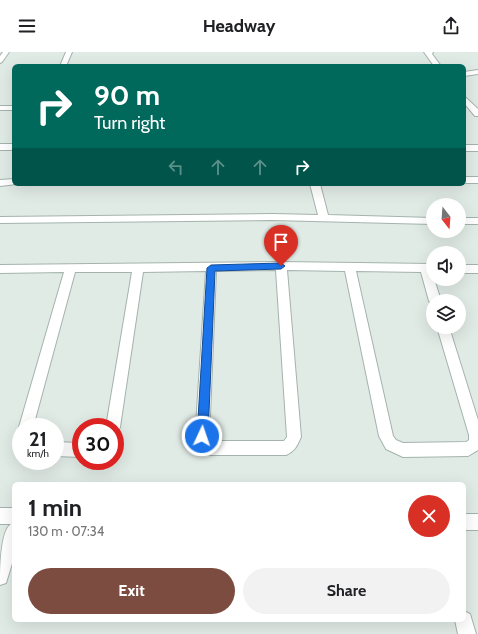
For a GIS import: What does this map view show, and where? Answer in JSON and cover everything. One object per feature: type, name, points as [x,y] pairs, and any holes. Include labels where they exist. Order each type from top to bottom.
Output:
[{"type":"street","points":[[0,61],[6,52]]},
{"type":"street","points":[[64,64],[69,52]]},
{"type":"street","points":[[430,52],[427,52],[436,64]]},
{"type":"street","points":[[466,74],[478,72]]},
{"type":"street","points":[[466,101],[478,102]]},
{"type":"street","points":[[466,101],[478,114]]},
{"type":"street","points":[[0,108],[12,108]]},
{"type":"street","points":[[0,147],[12,147]]},
{"type":"street","points":[[466,148],[478,148]]},
{"type":"street","points":[[466,180],[478,180]]},
{"type":"street","points":[[0,183],[12,182]]},
{"type":"street","points":[[316,186],[324,218]]},
{"type":"street","points":[[0,220],[129,217],[324,218],[426,221]]},
{"type":"street","points":[[466,221],[478,221]]},
{"type":"street","points":[[211,268],[202,441],[204,445],[210,448],[286,448],[291,444],[294,437],[281,266]]},
{"type":"street","points":[[0,269],[138,267],[211,268],[281,266],[426,268]]},
{"type":"street","points":[[114,418],[138,267]]},
{"type":"street","points":[[350,267],[387,440],[392,447],[403,450],[468,449],[475,444],[476,435],[445,334]]},
{"type":"street","points":[[29,418],[71,268]]},
{"type":"street","points":[[466,269],[478,269]]},
{"type":"street","points":[[0,516],[12,516]]},
{"type":"street","points":[[466,522],[478,522]]},
{"type":"street","points":[[0,577],[12,537]]},
{"type":"street","points":[[464,622],[466,634]]},
{"type":"route","points":[[202,436],[211,268],[281,266]]}]
